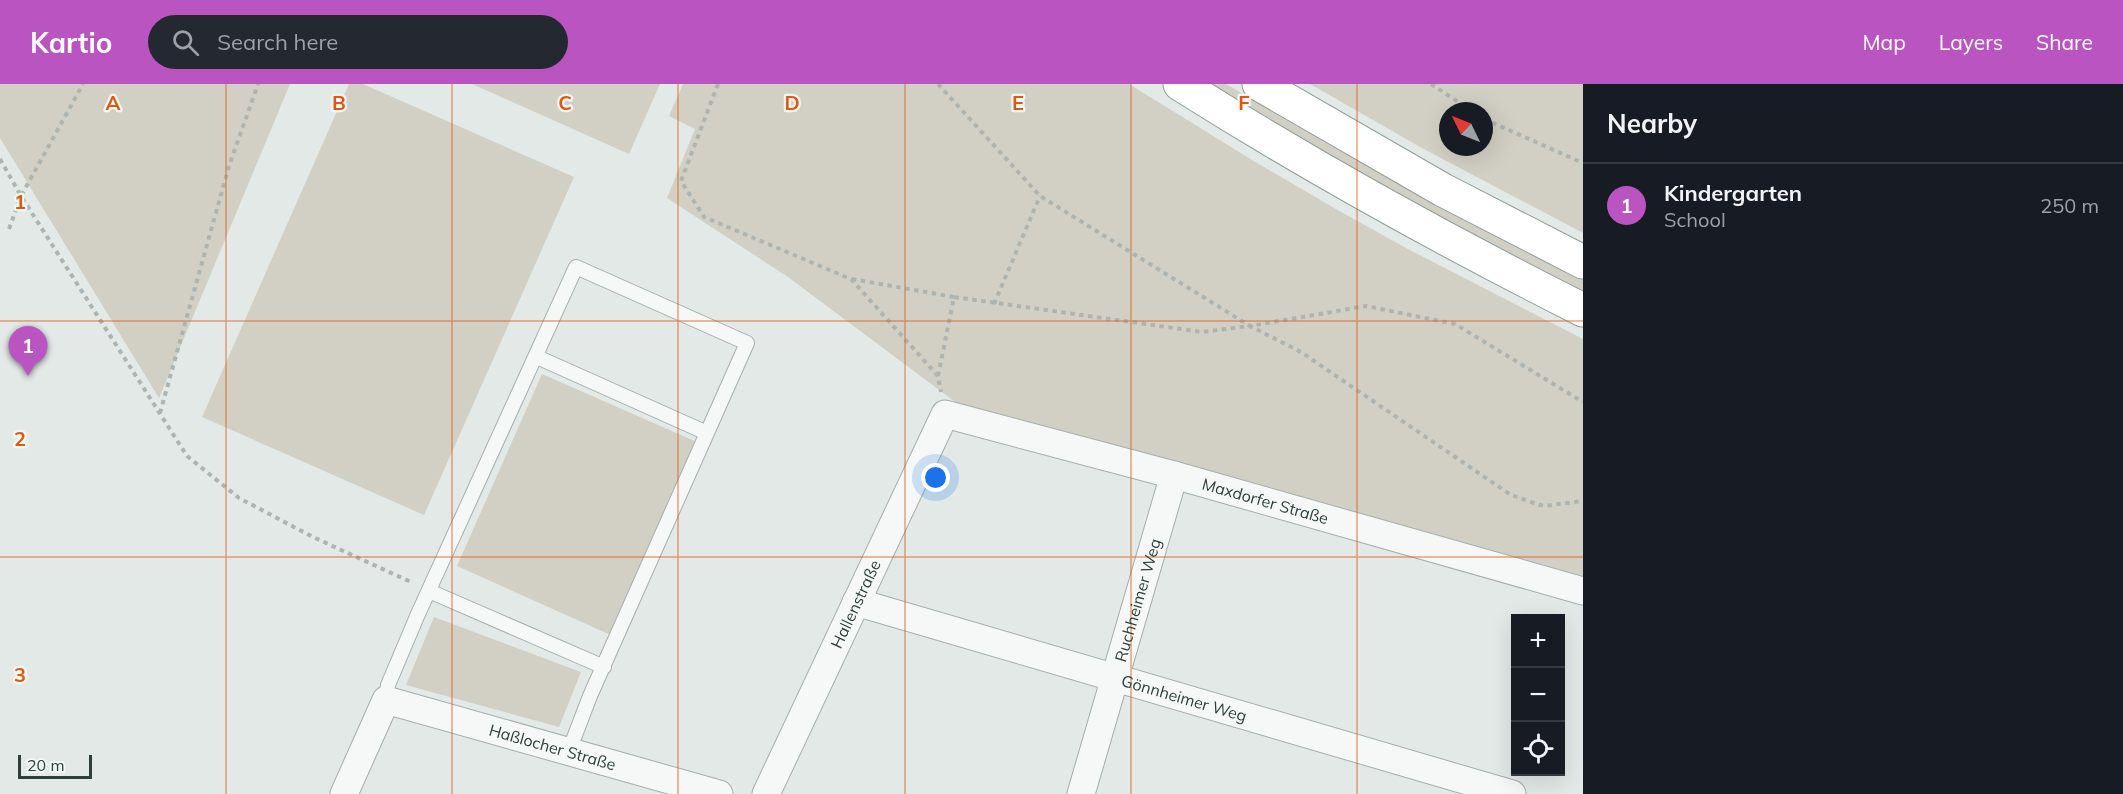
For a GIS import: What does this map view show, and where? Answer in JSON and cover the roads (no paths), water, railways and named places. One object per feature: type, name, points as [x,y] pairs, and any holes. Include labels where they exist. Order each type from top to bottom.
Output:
[{"type":"highway","points":[[1180,84],[1435,233],[1583,310]]},
{"type":"highway","points":[[1259,84],[1433,185],[1583,262]]},
{"type":"street","name":"Maxdorfer Straße","points":[[945,414],[1174,475],[1583,591]]},
{"type":"street","name":"Hallenstraße","points":[[766,794],[945,414]]},
{"type":"street","name":"Ruchheimer Weg","points":[[1081,794],[1174,475]]},
{"type":"street","name":"Gönnheimer Weg","points":[[856,602],[1512,794]]},
{"type":"street","name":"Haßlocher Straße","points":[[386,700],[719,794]]},
{"type":"street","points":[[344,794],[386,700]]},
{"type":"lane","points":[[386,700],[388,685],[429,591],[576,267],[747,343],[569,751]]},
{"type":"lane","points":[[537,357],[707,433]]},
{"type":"lane","points":[[429,591],[604,667]]},
{"type":"place","name":"Kindergarten","points":[[28,376]]}]
